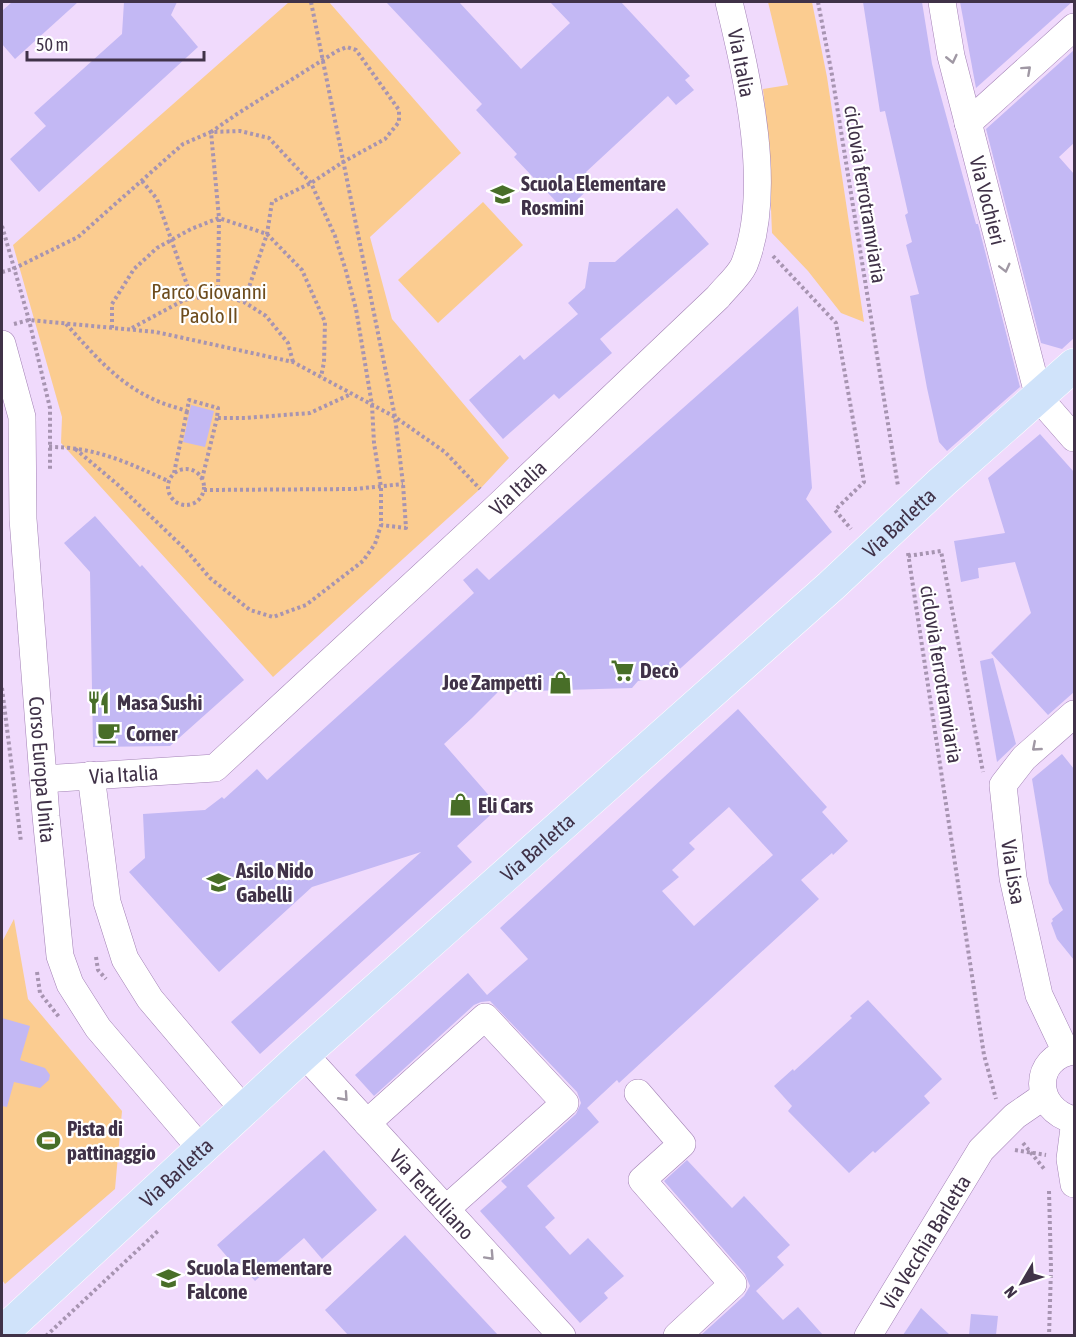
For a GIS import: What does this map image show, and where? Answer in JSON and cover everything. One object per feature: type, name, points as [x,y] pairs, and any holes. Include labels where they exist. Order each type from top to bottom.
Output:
[{"type":"main road","name":"Via Barletta","points":[[4,1328],[202,1150],[304,1054],[892,541],[942,482],[1074,365]]},
{"type":"street","name":"Via Italia","points":[[43,779],[215,768],[496,508],[718,297],[743,267],[752,238],[756,204],[756,146],[746,72],[729,2]]},
{"type":"street","name":"Via Vochieri","points":[[942,2],[951,56],[1039,398]]},
{"type":"street","points":[[968,123],[1074,27]]},
{"type":"street","name":"Corso Europa Unita","points":[[6,334],[22,417],[23,448],[12,483],[60,956],[70,984],[98,1028],[202,1150]]},
{"type":"street","points":[[1039,398],[1074,438]]},
{"type":"street","points":[[993,778],[1024,758],[1074,714]]},
{"type":"street","points":[[91,776],[107,902],[125,959],[150,999],[244,1110]]},
{"type":"street","name":"Via Lissa","points":[[993,778],[1039,995],[1070,1051]]},
{"type":"street","points":[[367,1123],[485,1017],[565,1103],[446,1209]]},
{"type":"street","points":[[1070,1051],[1054,1059],[1046,1070],[1042,1083],[1044,1096],[1051,1108],[1062,1117],[1074,1120]]},
{"type":"street","name":"Via Tertulliano","points":[[304,1054],[562,1335]]},
{"type":"street","points":[[638,1093],[682,1144],[642,1180],[733,1284],[676,1335]]},
{"type":"street","name":"Via Vecchia Barletta","points":[[868,1335],[981,1150],[1008,1124],[1044,1096]]},
{"type":"street","points":[[1061,1176],[1074,1128]]},
{"type":"path","points":[[311,2],[395,417],[406,528],[381,525]]},
{"type":"path","name":"ciclovia ferrotramviaria","points":[[818,2],[832,75],[892,541],[984,1055],[999,1112],[1031,1153],[1061,1176]]},
{"type":"path","points":[[2,272],[13,269],[78,237],[183,144],[212,132],[322,60],[347,47],[356,50],[399,110],[399,122],[385,139],[311,183],[272,202],[267,234],[244,302]]},
{"type":"path","points":[[73,447],[117,484],[186,550],[210,578],[250,610],[273,617],[306,605],[363,561],[375,544],[381,525],[381,487],[374,443],[372,405],[354,299],[335,236],[311,183],[269,138],[240,131],[212,132]]},
{"type":"path","points":[[212,132],[219,218],[218,294]]},
{"type":"path","points":[[142,181],[157,199],[192,299]]},
{"type":"path","points":[[112,328],[112,304],[134,269],[157,248],[191,229],[219,218],[267,234],[302,270],[325,322],[324,362],[321,377]]},
{"type":"path","points":[[2,226],[29,320],[50,408],[50,473]]},
{"type":"path","points":[[752,238],[778,260],[836,323],[864,482],[835,510],[892,541],[941,551],[993,778]]},
{"type":"path","points":[[131,329],[184,300],[218,294],[244,302],[266,316],[288,343],[292,362]]},
{"type":"path","points":[[6,334],[29,320],[131,329],[156,332],[292,362],[395,417],[445,452],[496,508]]},
{"type":"path","points":[[66,323],[100,362],[116,376],[151,399],[187,411]]},
{"type":"path","points":[[217,418],[309,413],[351,394]]},
{"type":"path","points":[[189,400],[218,408],[217,418],[202,479],[204,489],[198,502],[192,505],[178,504],[168,494],[168,481],[174,472],[189,400]]},
{"type":"path","points":[[23,448],[73,447],[110,457],[168,481]]},
{"type":"path","points":[[174,472],[188,468],[195,471],[202,479]]},
{"type":"path","points":[[204,489],[355,489],[403,484]]},
{"type":"path","points":[[94,950],[98,970],[113,988]]},
{"type":"path","points":[[981,1150],[1003,1148],[1031,1153],[1061,1176],[1051,1269],[1049,1335]]},
{"type":"green space","name":"Parco Giovanni Paolo II","points":[[289,2],[329,2],[461,153],[370,237],[392,319],[509,458],[480,489],[273,677],[61,443],[62,417],[13,245]]},
{"type":"green space","points":[[768,2],[812,2],[827,77],[864,322],[841,313],[808,271],[772,233],[768,136],[763,89],[788,85]]},
{"type":"green space","points":[[483,202],[523,245],[438,323],[398,280]]},
{"type":"green space","points":[[14,919],[28,999],[122,1111],[115,1189],[5,1284],[2,1280],[2,942]]},
{"type":"building","points":[[12,2],[78,2],[15,59],[2,44],[2,11]]},
{"type":"building","points":[[124,2],[177,2],[171,15],[198,47],[39,192],[10,159],[46,126],[34,113],[122,34]]},
{"type":"building","points":[[386,2],[459,2],[521,69],[570,23],[550,2],[621,2],[690,76],[685,80],[694,90],[676,105],[668,96],[586,172],[595,183],[565,211],[514,157],[517,154],[476,110],[482,104]]},
{"type":"building","points":[[863,2],[922,2],[932,64],[976,224],[978,224],[1020,387],[947,451],[939,442],[927,388],[910,296],[919,294],[906,245],[912,242],[905,215],[908,213],[885,111],[880,112]]},
{"type":"building","points":[[960,2],[1072,2],[976,88]]},
{"type":"building","points":[[1074,50],[1074,143],[1059,157],[1074,174],[1074,338],[1062,349],[1041,343],[986,129]]},
{"type":"building","points":[[677,208],[709,244],[600,339],[612,353],[559,399],[554,394],[503,439],[469,400],[520,355],[524,360],[578,314],[568,303],[585,288],[589,262],[615,262]]},
{"type":"building","points":[[798,306],[812,488],[806,499],[832,532],[672,676],[638,681],[632,688],[498,692],[444,744],[499,807],[457,846],[472,862],[260,1054],[231,1022],[421,852],[312,887],[219,972],[129,872],[145,858],[143,814],[205,810],[222,797],[224,799],[257,769],[267,780],[474,593],[463,580],[477,568],[489,580]]},
{"type":"building","points":[[191,405],[214,411],[205,447],[183,442]]},
{"type":"building","points":[[1040,434],[1074,472],[1074,692],[1048,715],[991,653],[1031,613],[1015,562],[978,568],[979,578],[961,582],[954,541],[1005,533],[988,478]]},
{"type":"building","points":[[95,516],[140,567],[142,565],[244,680],[170,746],[93,747],[90,572],[64,543]]},
{"type":"building","points":[[993,658],[1016,744],[997,762],[980,661]]},
{"type":"building","points":[[738,709],[827,807],[822,812],[848,841],[801,880],[819,899],[619,1083],[617,1080],[587,1108],[599,1122],[527,1186],[555,1218],[545,1227],[570,1255],[588,1238],[624,1276],[604,1293],[608,1298],[580,1323],[480,1211],[507,1187],[501,1181],[576,1114],[581,1103],[577,1092],[490,1001],[474,1005],[374,1096],[355,1075],[468,973],[487,995],[528,959],[500,928]],"holes":[[[729,807],[773,855],[694,926],[662,891],[679,877],[672,870],[695,849],[689,843]]]},
{"type":"building","points":[[1062,754],[1074,769],[1074,960],[1057,939],[1051,923],[1052,919],[1063,910],[1049,883],[1032,779]]},
{"type":"building","points":[[868,1000],[942,1079],[924,1096],[930,1103],[875,1153],[873,1151],[849,1173],[788,1111],[792,1106],[774,1086],[793,1069],[794,1071],[852,1018],[850,1016]]},
{"type":"building","points":[[2,1018],[30,1026],[20,1060],[45,1068],[50,1075],[49,1080],[40,1088],[14,1082],[7,1107],[2,1106]]},
{"type":"building","points":[[324,1150],[377,1210],[322,1259],[304,1238],[255,1281],[239,1263],[235,1266],[217,1245]]},
{"type":"building","points":[[687,1160],[732,1208],[744,1196],[790,1245],[777,1257],[784,1265],[756,1291],[783,1320],[798,1307],[823,1335],[701,1335],[744,1296],[750,1286],[745,1274],[664,1181]]},
{"type":"building","points":[[405,1235],[498,1335],[348,1335],[325,1310]]},
{"type":"building","points":[[921,1308],[950,1335],[903,1335]]},
{"type":"building","points":[[971,1314],[998,1316],[996,1335],[969,1335]]},
{"type":"place","name":"Scuola Elementare Rosmini","points":[[503,195]]},
{"type":"place","name":"Decò","points":[[622,670]]},
{"type":"place","name":"Joe Zampetti","points":[[560,682]]},
{"type":"place","name":"Masa Sushi","points":[[99,702]]},
{"type":"place","name":"Corner","points":[[108,733]]},
{"type":"place","name":"Eli Cars","points":[[460,805]]},
{"type":"place","name":"Asilo Nido Gabelli","points":[[218,882]]},
{"type":"place","name":"Pista di pattinaggio","points":[[49,1140]]},
{"type":"place","name":"Scuola Elementare Falcone","points":[[169,1279]]}]
